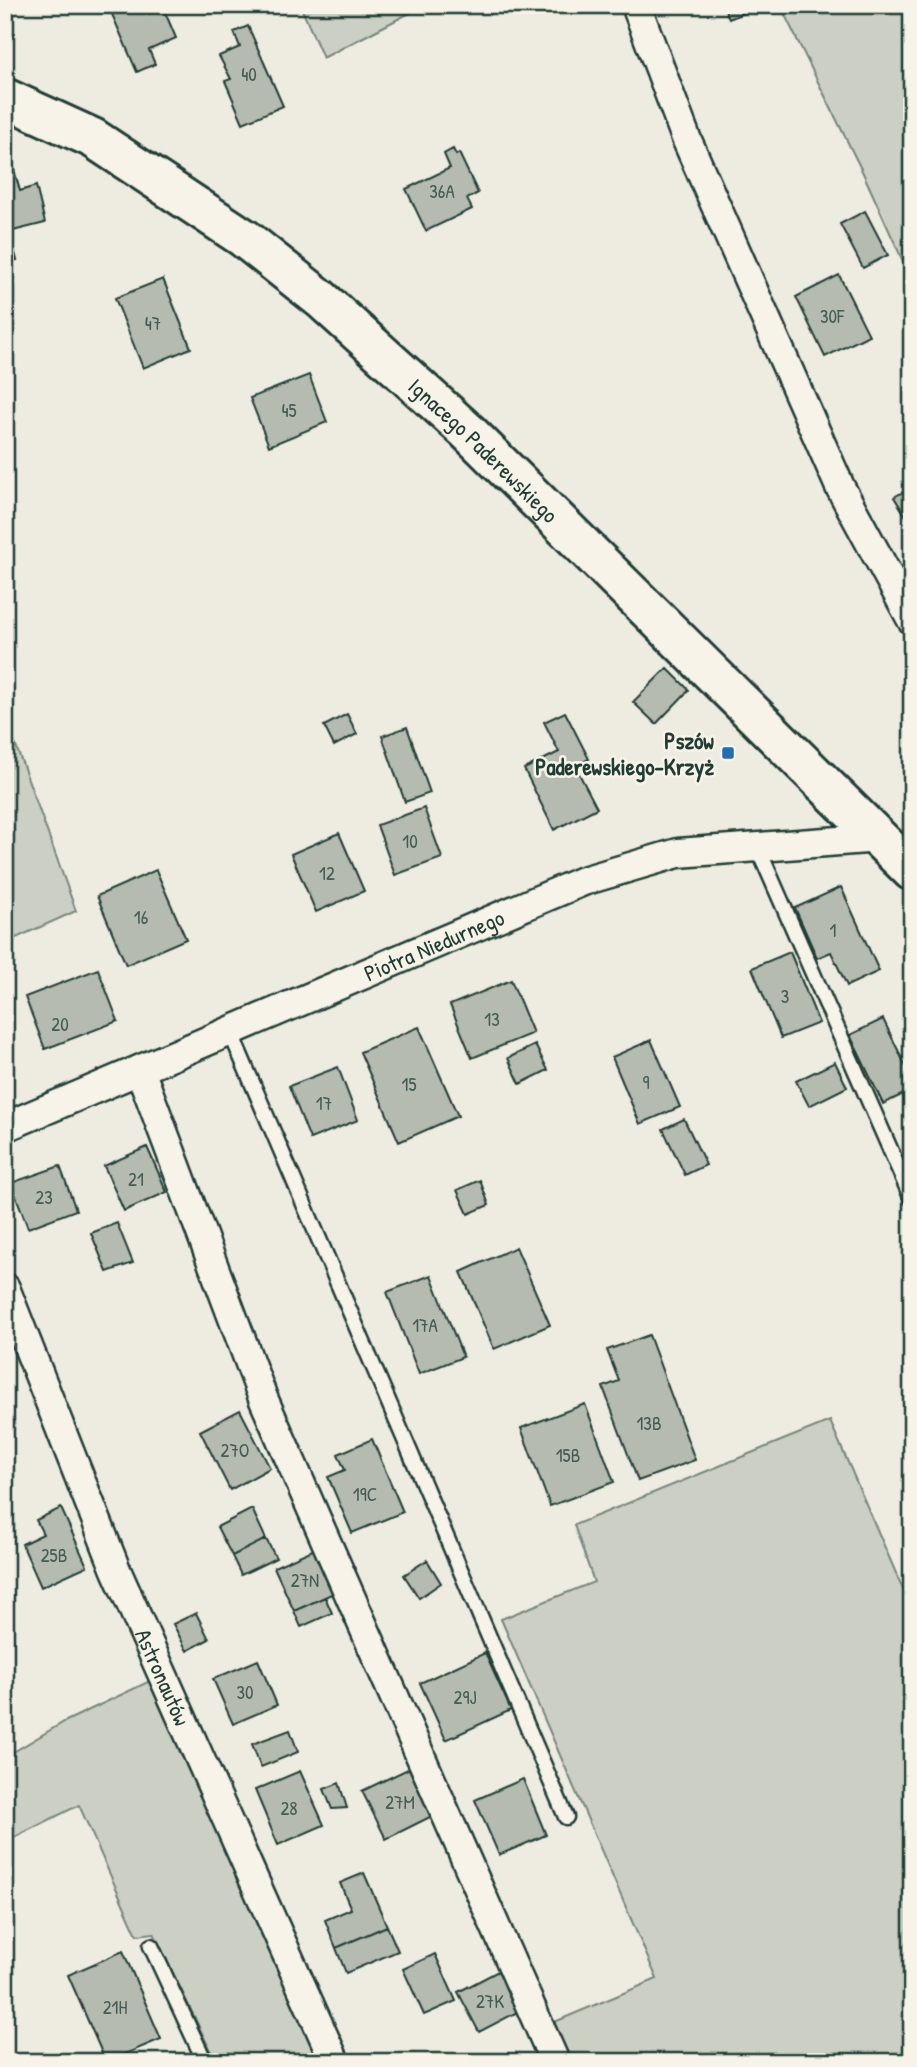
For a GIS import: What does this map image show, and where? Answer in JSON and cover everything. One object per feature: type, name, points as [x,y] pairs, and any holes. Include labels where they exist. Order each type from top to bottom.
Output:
[{"type":"street","points":[[636,5],[686,138],[840,486],[912,620]]},
{"type":"street","name":"Ignacego Paderewskiego","points":[[5,98],[93,138],[244,237],[321,299],[467,431],[912,871]]},
{"type":"street","name":"Piotra Niedurnego","points":[[5,1127],[583,881],[678,853],[880,838]]},
{"type":"street","points":[[140,1070],[263,1398],[555,2062]]},
{"type":"street","name":"Astronautów","points":[[5,1288],[116,1570],[335,2062]]},
{"type":"lane","points":[[757,846],[912,1199]]},
{"type":"lane","points":[[230,1031],[566,1817]]},
{"type":"lane","points":[[150,1945],[205,2062]]},
{"type":"shaded area","points":[[300,5],[425,5],[323,58]]},
{"type":"shaded area","points":[[780,5],[912,5],[912,281],[863,173]]},
{"type":"shaded area","points":[[5,716],[76,911],[5,943]]},
{"type":"shaded area","points":[[830,1421],[912,1610],[912,2062],[570,2062],[552,2023],[657,1979],[501,1619],[594,1582],[574,1525]]},
{"type":"shaded area","points":[[152,1680],[322,2062],[216,2062],[154,1933],[137,1935],[79,1805],[5,1842],[5,1757],[64,1722]]},
{"type":"building","points":[[108,5],[162,5],[176,38],[149,50],[155,64],[137,72]]},
{"type":"building","points":[[723,5],[764,5],[729,19]]},
{"type":"building","points":[[248,26],[283,106],[243,123],[225,81],[231,79],[219,56],[240,47],[234,32]]},
{"type":"building","points":[[453,149],[456,155],[459,153],[478,193],[467,199],[472,209],[426,231],[406,189],[450,168],[444,154]]},
{"type":"building","points":[[13,166],[20,191],[36,186],[45,223],[5,233],[5,168]]},
{"type":"building","points":[[865,211],[888,255],[863,268],[840,224]]},
{"type":"building","points":[[9,232],[17,260],[5,263],[5,233]]},
{"type":"building","points":[[839,275],[869,335],[825,357],[796,297]]},
{"type":"building","points":[[163,279],[191,348],[143,368],[115,298]]},
{"type":"building","points":[[309,375],[327,422],[269,446],[250,398]]},
{"type":"building","points":[[912,487],[912,526],[894,497]]},
{"type":"building","points":[[667,668],[689,690],[656,724],[633,702]]},
{"type":"building","points":[[565,712],[589,759],[575,766],[597,808],[554,830],[524,769],[559,752],[544,722]]},
{"type":"building","points":[[347,714],[357,734],[334,746],[324,726]]},
{"type":"building","points":[[407,727],[430,793],[405,802],[382,736]]},
{"type":"building","points":[[424,808],[442,858],[395,875],[377,825]]},
{"type":"building","points":[[339,833],[364,891],[316,912],[291,854]]},
{"type":"building","points":[[156,870],[186,939],[126,965],[97,896]]},
{"type":"building","points":[[841,887],[879,971],[847,986],[831,952],[817,958],[795,908]]},
{"type":"building","points":[[790,952],[819,1023],[781,1038],[752,968]]},
{"type":"building","points":[[98,969],[118,1021],[45,1049],[25,997]]},
{"type":"building","points":[[511,980],[533,1033],[472,1058],[450,1005]]},
{"type":"building","points":[[883,1019],[912,1079],[912,1090],[883,1104],[850,1035]]},
{"type":"building","points":[[419,1027],[458,1116],[399,1142],[360,1052]]},
{"type":"building","points":[[651,1040],[680,1107],[640,1124],[612,1057]]},
{"type":"building","points":[[535,1045],[548,1070],[520,1084],[508,1058]]},
{"type":"building","points":[[835,1062],[847,1087],[809,1106],[796,1081]]},
{"type":"building","points":[[338,1067],[358,1120],[310,1139],[289,1086]]},
{"type":"building","points":[[684,1119],[706,1165],[685,1175],[663,1129]]},
{"type":"building","points":[[147,1147],[167,1192],[124,1211],[104,1166]]},
{"type":"building","points":[[60,1166],[76,1210],[28,1228],[11,1183]]},
{"type":"building","points":[[480,1180],[489,1205],[468,1214],[457,1190]]},
{"type":"building","points":[[117,1223],[133,1263],[107,1272],[91,1233]]},
{"type":"building","points":[[516,1247],[550,1325],[494,1349],[461,1272]]},
{"type":"building","points":[[431,1275],[463,1357],[419,1374],[387,1292]]},
{"type":"building","points":[[649,1335],[695,1460],[638,1481],[603,1387],[619,1381],[607,1350]]},
{"type":"building","points":[[585,1404],[614,1482],[550,1506],[521,1428]]},
{"type":"building","points":[[240,1410],[270,1468],[230,1490],[200,1431]]},
{"type":"building","points":[[372,1439],[403,1512],[352,1533],[328,1477],[345,1470],[338,1454]]},
{"type":"building","points":[[61,1508],[87,1566],[41,1587],[22,1544],[43,1534],[36,1520]]},
{"type":"building","points":[[252,1509],[266,1539],[232,1556],[217,1527]]},
{"type":"building","points":[[266,1539],[276,1558],[241,1575],[232,1556]]},
{"type":"building","points":[[317,1548],[336,1592],[294,1611],[274,1567]]},
{"type":"building","points":[[427,1560],[441,1583],[419,1598],[404,1575]]},
{"type":"building","points":[[325,1597],[332,1613],[301,1627],[294,1611]]},
{"type":"building","points":[[196,1613],[209,1639],[187,1651],[173,1624]]},
{"type":"building","points":[[485,1653],[511,1710],[446,1740],[420,1683]]},
{"type":"building","points":[[258,1660],[277,1705],[233,1724],[213,1679]]},
{"type":"building","points":[[290,1730],[298,1752],[261,1767],[252,1744]]},
{"type":"building","points":[[414,1766],[438,1813],[386,1839],[362,1791]]},
{"type":"building","points":[[300,1771],[324,1825],[278,1845],[255,1790]]},
{"type":"building","points":[[523,1779],[546,1835],[499,1855],[475,1800]]},
{"type":"building","points":[[339,1783],[347,1808],[332,1809],[324,1789]]},
{"type":"building","points":[[364,1873],[387,1926],[336,1948],[325,1920],[351,1909],[340,1883]]},
{"type":"building","points":[[387,1926],[398,1951],[346,1973],[336,1948]]},
{"type":"building","points":[[123,1951],[161,2039],[106,2062],[68,1975]]},
{"type":"building","points":[[435,1954],[456,2001],[424,2015],[403,1969]]},
{"type":"building","points":[[502,1969],[523,2009],[479,2032],[458,1992]]},
{"type":"place","name":"Pszów Paderewskiego-Krzyż","points":[[728,753]]}]
